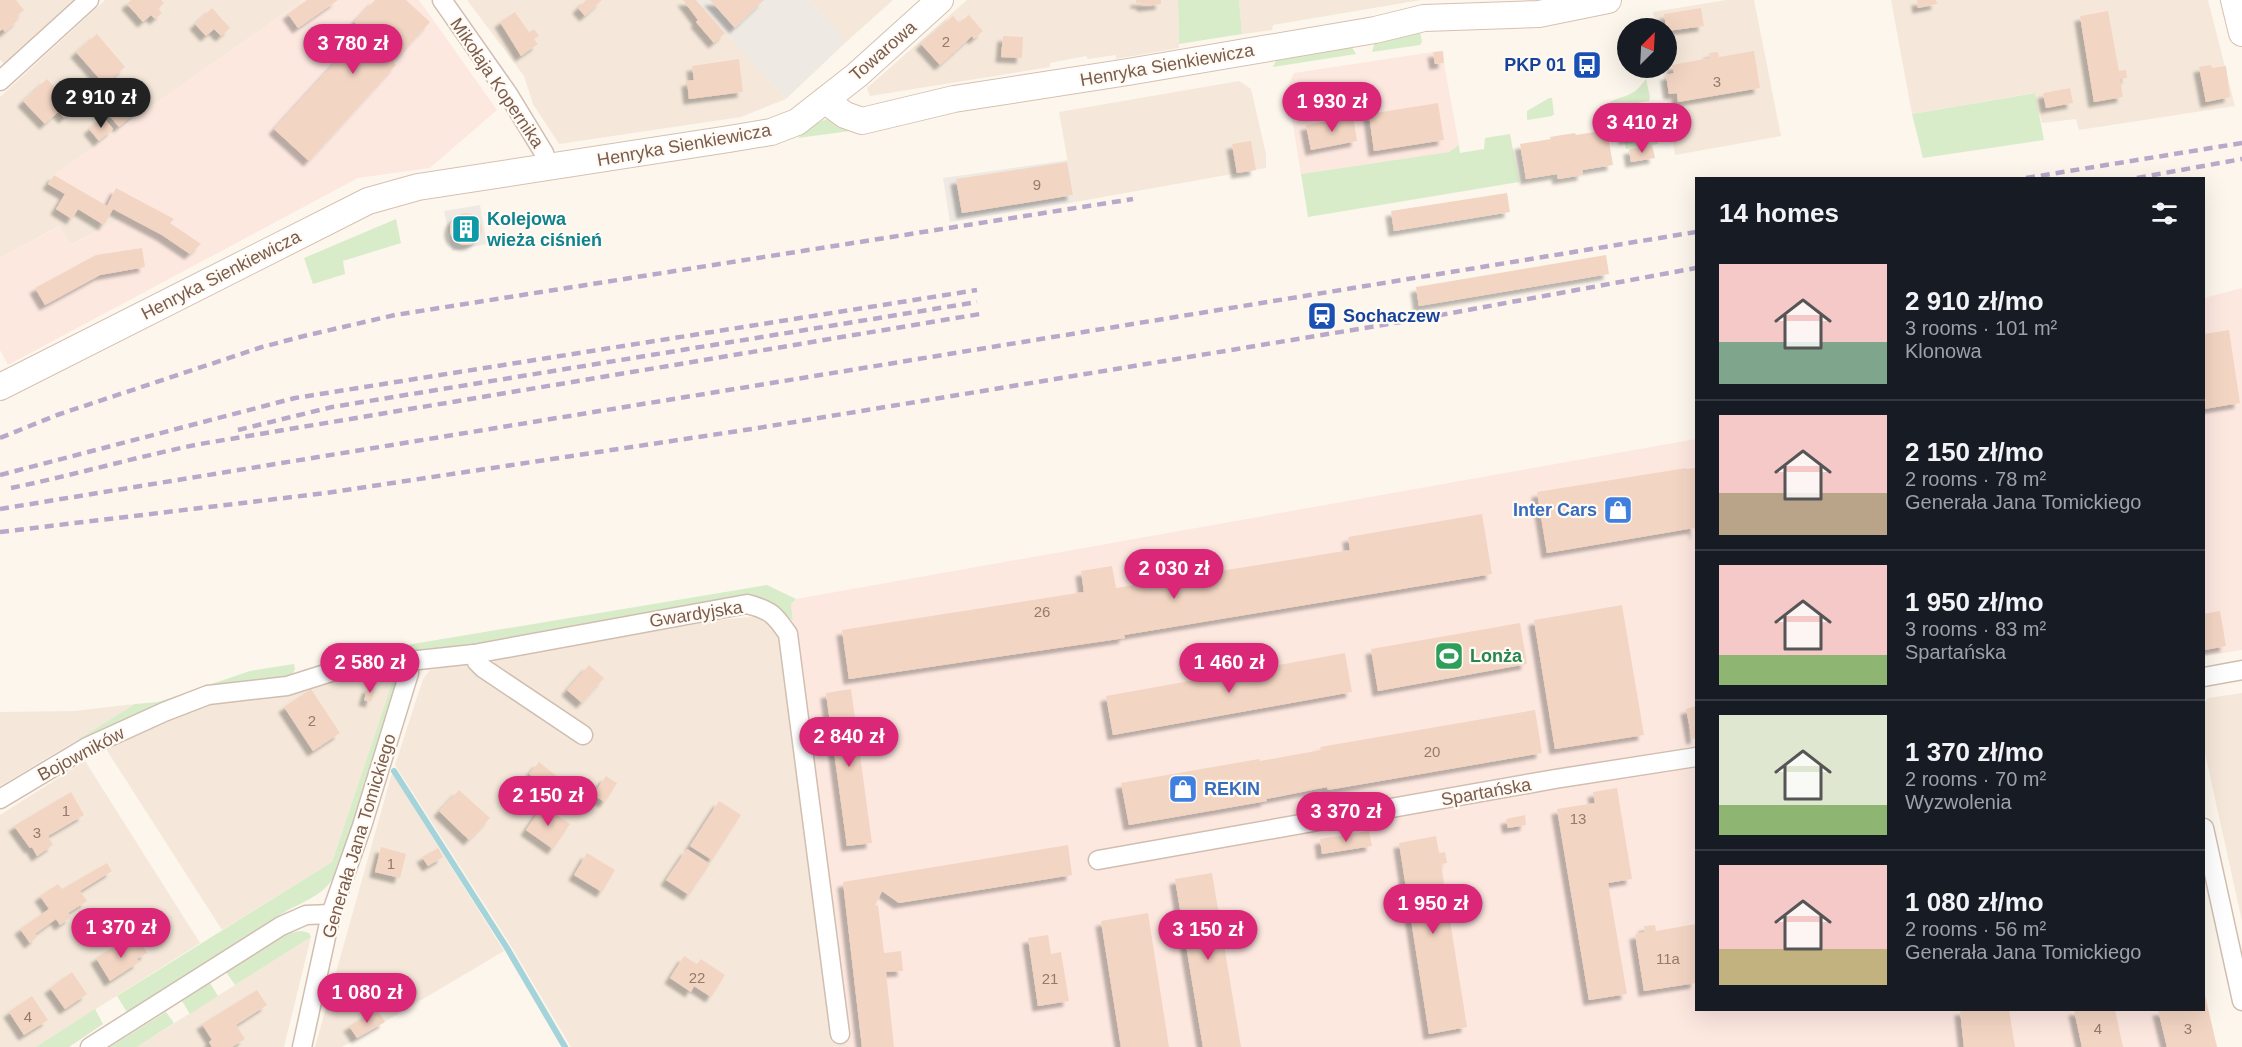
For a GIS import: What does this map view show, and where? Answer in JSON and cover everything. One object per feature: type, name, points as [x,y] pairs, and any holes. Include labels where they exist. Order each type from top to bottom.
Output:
[{"type":"street","points":[[0,81],[88,0]]},
{"type":"street","name":"Mikołaja Kopernika","points":[[442,0],[508,94],[544,153],[549,167]]},
{"type":"street","name":"Towarowa","points":[[826,100],[940,0]]},
{"type":"street","name":"Henryka Sienkiewicza","points":[[0,387],[368,201],[418,187],[771,132],[797,122],[826,100],[845,115],[861,121],[954,99],[1375,30],[1424,18],[1521,7],[1564,10],[1608,0]]},
{"type":"street","points":[[2234,0],[2242,33]]},
{"type":"street","name":"Gwardyjska","points":[[408,661],[474,654],[747,604],[763,608],[776,615],[788,634],[840,1034]]},
{"type":"street","points":[[474,654],[477,662],[483,668],[583,735]]},
{"type":"street","name":"Bojowników","points":[[0,799],[87,747],[208,695],[287,686],[344,668],[408,661]]},
{"type":"street","name":"Generała Jana Tomickiego","points":[[302,1047],[332,914],[409,673],[408,661]]},
{"type":"street","points":[[2205,676],[2242,670]]},
{"type":"street","name":"Spartańska","points":[[1098,860],[1546,781],[1695,757]]},
{"type":"street","points":[[2205,833],[2242,1001]]},
{"type":"street","points":[[90,1047],[281,926],[306,915],[332,914]]},
{"type":"shaded area","points":[[0,0],[73,0],[4,64],[0,60]]},
{"type":"shaded area","points":[[105,0],[303,0],[54,175],[126,216],[70,245],[59,226],[0,258],[0,97]]},
{"type":"shaded area","points":[[303,0],[419,0],[497,110],[430,168],[358,178],[8,365],[0,350],[0,258],[60,226],[71,245],[125,216],[54,175]]},
{"type":"shaded area","points":[[467,0],[696,0],[786,99],[741,117],[559,144],[533,104],[524,76]]},
{"type":"shaded area","points":[[696,0],[809,0],[846,42],[786,99]]},
{"type":"shaded area","points":[[809,0],[893,0],[846,42]]},
{"type":"shaded area","points":[[967,0],[1178,0],[1179,48],[1116,59],[1116,55],[1088,59],[1086,56],[1050,63],[1050,67],[870,96],[867,88]]},
{"type":"shaded area","points":[[1239,0],[1421,0],[1273,25],[1272,30],[1242,34]]},
{"type":"shaded area","points":[[1726,0],[1754,0],[1781,136],[1675,155],[1663,78],[1677,78],[1677,18],[1654,18],[1653,12]]},
{"type":"shaded area","points":[[1891,0],[2208,0],[2235,106],[2079,130],[2076,119],[2042,123],[2034,93],[1912,114]]},
{"type":"shaded area","points":[[1433,52],[1435,63],[1444,63],[1459,145],[1449,152],[1301,174],[1287,88],[1294,73]]},
{"type":"shaded area","points":[[1239,81],[1251,89],[1266,154],[1266,168],[1075,202],[1059,112]]},
{"type":"shaded area","points":[[1068,160],[1075,202],[950,222],[943,178]]},
{"type":"shaded area","points":[[480,205],[487,244],[452,251],[444,211]]},
{"type":"shaded area","points":[[2242,288],[2242,650],[2205,656],[2205,298]]},
{"type":"shaded area","points":[[1695,439],[1695,1011],[2205,1011],[2205,993],[2217,1047],[847,1047],[791,604],[796,599]]},
{"type":"shaded area","points":[[758,616],[775,624],[782,634],[847,1047],[571,1047],[508,941],[395,765],[423,679],[430,670],[464,664],[585,745],[592,735],[494,665],[494,658],[718,620]]},
{"type":"shaded area","points":[[385,673],[394,677],[332,862],[222,930],[106,749],[190,705]]},
{"type":"shaded area","points":[[2242,693],[2242,921],[2205,754],[2205,702],[2208,698]]},
{"type":"shaded area","points":[[135,704],[0,786],[0,712],[74,711]]},
{"type":"shaded area","points":[[85,761],[200,943],[36,1047],[0,1047],[0,815]]},
{"type":"shaded area","points":[[392,773],[504,951],[342,1047],[315,1047]]},
{"type":"shaded area","points":[[311,937],[284,1047],[137,1047],[181,1019]]},
{"type":"green space","points":[[1178,0],[1239,0],[1242,34],[1179,44]]},
{"type":"green space","points":[[1420,31],[1422,42],[1420,45],[1372,52],[1375,41]]},
{"type":"green space","points":[[1351,46],[1356,54],[1273,67],[1278,56]]},
{"type":"green space","points":[[1646,79],[1649,101],[1605,108],[1613,100],[1634,92]]},
{"type":"green space","points":[[2035,93],[2044,140],[1923,158],[1912,114]]},
{"type":"green space","points":[[1552,98],[1554,114],[1552,116],[1527,119],[1527,111]]},
{"type":"green space","points":[[833,118],[872,128],[798,138],[814,125]]},
{"type":"green space","points":[[1651,123],[1655,127],[1658,144],[1626,149],[1624,139],[1641,137],[1639,124]]},
{"type":"green space","points":[[1510,134],[1519,182],[1308,217],[1301,174],[1449,152],[1459,145],[1460,153],[1484,149],[1485,138]]},
{"type":"green space","points":[[396,219],[401,243],[343,261],[345,274],[313,284],[304,258]]},
{"type":"green space","points":[[767,585],[796,599],[791,604],[793,621],[779,609],[761,599],[736,598],[565,630],[440,649],[332,661],[329,658]]},
{"type":"green space","points":[[294,664],[295,669],[292,675],[280,682],[207,690],[77,740],[135,704],[158,702],[250,671]]},
{"type":"green space","points":[[384,669],[394,677],[384,673],[327,682],[332,676]]},
{"type":"green space","points":[[394,677],[397,687],[342,863],[332,881],[314,897],[288,910],[127,1012],[117,996],[332,862]]},
{"type":"green space","points":[[302,931],[309,933],[311,937],[235,985],[226,972],[272,941]]},
{"type":"green space","points":[[210,983],[218,996],[190,1014],[182,1001]]},
{"type":"green space","points":[[95,1009],[103,1024],[69,1047],[36,1047]]},
{"type":"green space","points":[[166,1012],[174,1023],[137,1047],[110,1047]]},
{"type":"building","points":[[0,0],[16,0],[24,10],[17,16],[19,19],[5,32],[3,29],[0,31]]},
{"type":"building","points":[[131,0],[161,0],[164,3],[158,9],[162,13],[155,19],[151,15],[143,22],[127,4]]},
{"type":"building","points":[[307,0],[338,0],[298,28],[288,14]]},
{"type":"building","points":[[375,0],[406,0],[430,22],[393,62],[396,65],[309,161],[274,129],[362,33],[364,35],[366,33],[354,22]]},
{"type":"building","points":[[586,0],[602,0],[585,16],[578,8]]},
{"type":"building","points":[[683,0],[696,0],[725,33],[714,43],[696,22],[698,20]]},
{"type":"building","points":[[710,0],[764,0],[735,28]]},
{"type":"building","points":[[1136,0],[1161,0],[1161,4],[1143,6],[1141,3],[1136,3]]},
{"type":"building","points":[[1917,0],[1936,0],[1937,4],[1918,8]]},
{"type":"building","points":[[212,8],[230,28],[221,36],[214,29],[206,36],[195,24]]},
{"type":"building","points":[[1701,8],[1704,26],[1677,30],[1677,18],[1665,18],[1664,14]]},
{"type":"building","points":[[2108,11],[2119,71],[2126,70],[2127,78],[2120,79],[2123,97],[2094,102],[2080,16]]},
{"type":"building","points":[[515,12],[529,32],[534,29],[539,36],[534,39],[538,44],[521,56],[500,22]]},
{"type":"building","points":[[969,15],[983,31],[974,39],[972,36],[940,65],[921,44],[953,16],[959,23]]},
{"type":"building","points":[[97,34],[125,67],[105,85],[76,52]]},
{"type":"building","points":[[1003,36],[1023,37],[1022,58],[1001,57]]},
{"type":"building","points":[[1443,51],[1444,63],[1435,64],[1433,52]]},
{"type":"building","points":[[1754,51],[1760,88],[1678,102],[1677,93],[1669,94],[1666,78],[1677,78],[1677,64],[1710,58],[1709,53],[1718,52],[1719,57]]},
{"type":"building","points":[[739,59],[743,92],[689,99],[687,81],[694,80],[692,66]]},
{"type":"building","points":[[2211,65],[2212,68],[2226,66],[2230,97],[2206,102],[2199,67]]},
{"type":"building","points":[[47,79],[74,109],[64,118],[58,112],[45,124],[23,101]]},
{"type":"building","points":[[2070,88],[2073,103],[2046,108],[2043,93]]},
{"type":"building","points":[[121,101],[128,108],[135,102],[141,108],[119,127],[107,113]]},
{"type":"building","points":[[1438,103],[1444,140],[1374,151],[1369,114]]},
{"type":"building","points":[[1353,116],[1357,141],[1311,150],[1306,125]]},
{"type":"building","points":[[103,117],[113,129],[99,141],[89,129]]},
{"type":"building","points":[[1639,124],[1641,137],[1624,139],[1622,127]]},
{"type":"building","points":[[1607,130],[1613,165],[1582,170],[1583,175],[1558,179],[1557,174],[1526,179],[1520,144],[1562,135]]},
{"type":"building","points":[[1251,141],[1256,170],[1237,173],[1232,144]]},
{"type":"building","points":[[1652,145],[1655,158],[1631,162],[1629,149]]},
{"type":"building","points":[[1067,162],[1073,195],[962,213],[956,179]]},
{"type":"building","points":[[54,175],[107,206],[116,188],[174,219],[170,223],[201,244],[190,254],[162,235],[113,209],[104,225],[78,209],[72,219],[56,209],[65,194],[48,184]]},
{"type":"building","points":[[1507,193],[1510,212],[1394,231],[1391,211]]},
{"type":"building","name":"Kolejowa wieża ciśnień","points":[[466,213],[477,218],[482,229],[477,240],[466,245],[455,240],[450,229],[455,218]]},
{"type":"building","points":[[142,248],[145,267],[100,275],[45,305],[35,288],[96,255]]},
{"type":"building","points":[[1606,255],[1609,274],[1419,306],[1416,287]]},
{"type":"building","points":[[2229,330],[2240,403],[2205,409],[2205,334]]},
{"type":"building","name":"Inter Cars","points":[[1695,468],[1695,532],[1694,528],[1547,553],[1537,492]]},
{"type":"building","points":[[1482,514],[1492,574],[1124,635],[1125,638],[849,679],[842,630],[1084,592],[1081,571],[1112,566],[1116,588],[1350,550],[1348,537]]},
{"type":"building","points":[[1622,605],[1644,735],[1555,749],[1534,620]]},
{"type":"building","points":[[2220,611],[2226,646],[2205,650],[2205,614]]},
{"type":"building","name":"Lonża","points":[[1520,623],[1527,664],[1378,691],[1371,649]]},
{"type":"building","points":[[1345,653],[1352,692],[1113,735],[1106,696]]},
{"type":"building","points":[[589,665],[604,678],[582,703],[567,690]]},
{"type":"building","points":[[368,687],[375,689],[371,702],[364,700]]},
{"type":"building","points":[[311,689],[340,733],[313,751],[284,707]]},
{"type":"building","points":[[851,689],[872,843],[847,846],[826,693]]},
{"type":"building","points":[[1695,706],[1695,738],[1692,739],[1686,709]]},
{"type":"building","points":[[1535,710],[1542,753],[1328,790],[1327,787],[1266,799],[1267,801],[1129,825],[1121,783],[1259,759],[1260,761],[1321,750],[1320,747]]},
{"type":"building","points":[[539,762],[559,778],[549,790],[529,774]]},
{"type":"building","points":[[606,776],[617,783],[605,802],[593,795]]},
{"type":"building","points":[[1617,788],[1632,879],[1608,883],[1627,994],[1589,1000],[1557,809],[1595,803],[1593,792]]},
{"type":"building","points":[[459,790],[490,818],[469,840],[439,811]]},
{"type":"building","points":[[71,792],[84,815],[48,836],[53,845],[37,856],[14,826]]},
{"type":"building","points":[[719,801],[741,815],[712,860],[690,846]]},
{"type":"building","points":[[543,805],[570,824],[553,849],[526,830]]},
{"type":"building","points":[[1525,815],[1526,825],[1508,828],[1506,819]]},
{"type":"building","points":[[1369,831],[1372,846],[1322,854],[1320,839]]},
{"type":"building","points":[[1436,836],[1439,853],[1445,852],[1447,863],[1441,864],[1467,1027],[1429,1034],[1399,843]]},
{"type":"building","points":[[1068,845],[1072,875],[899,903],[882,891],[875,906],[878,905],[884,953],[901,951],[903,971],[886,972],[894,1047],[862,1047],[843,882]]},
{"type":"building","points":[[381,847],[406,854],[400,878],[375,872]]},
{"type":"building","points":[[438,848],[443,857],[428,866],[422,857]]},
{"type":"building","points":[[687,849],[710,864],[689,895],[666,880]]},
{"type":"building","points":[[587,853],[615,870],[602,892],[574,875]]},
{"type":"building","points":[[107,863],[112,871],[80,891],[87,901],[68,913],[71,917],[60,925],[56,919],[35,934],[37,937],[30,943],[20,929],[49,909],[40,896],[58,884],[62,889]]},
{"type":"building","points":[[1212,873],[1241,1047],[1203,1047],[1175,879]]},
{"type":"building","points":[[1148,913],[1169,1047],[1121,1047],[1101,921]]},
{"type":"building","points":[[1695,924],[1695,983],[1644,991],[1635,934],[1645,932],[1644,926],[1655,925],[1656,931]]},
{"type":"building","points":[[1048,935],[1051,954],[1061,952],[1069,1001],[1038,1006],[1028,938]]},
{"type":"building","points":[[125,940],[130,947],[140,941],[147,953],[137,959],[139,962],[110,981],[96,958]]},
{"type":"building","points":[[684,956],[697,964],[701,959],[725,975],[711,997],[694,986],[691,992],[670,978]]},
{"type":"building","points":[[72,972],[87,994],[65,1009],[50,988]]},
{"type":"building","points":[[344,977],[359,981],[353,1005],[338,1001]]},
{"type":"building","points":[[257,990],[267,1005],[236,1025],[245,1039],[232,1047],[212,1047],[209,1042],[212,1040],[202,1024]]},
{"type":"building","points":[[32,996],[48,1020],[24,1035],[9,1012]]},
{"type":"building","points":[[2205,996],[2217,1047],[2167,1047],[2158,1011],[2205,1011]]},
{"type":"building","points":[[377,1009],[385,1022],[357,1038],[349,1026]]},
{"type":"building","points":[[1960,1011],[2009,1011],[2015,1047],[1964,1047]]},
{"type":"building","points":[[2074,1011],[2115,1011],[2123,1047],[2082,1047]]},
{"type":"waterway","points":[[394,771],[507,948],[565,1047]]},
{"type":"railway","points":[[2032,177],[2242,143]]},
{"type":"railway","points":[[2143,177],[2242,159]]},
{"type":"railway","points":[[0,438],[57,415],[262,347],[395,315],[1133,199]]},
{"type":"railway","points":[[0,509],[1695,232]]},
{"type":"railway","points":[[0,532],[326,493],[758,428],[1419,319],[1695,268]]},
{"type":"railway","points":[[0,475],[295,398],[977,290]]},
{"type":"railway","points":[[238,430],[332,407],[977,302]]},
{"type":"railway","points":[[11,488],[200,444],[980,314]]},
{"type":"place","name":"PKP 01","points":[[1587,65]]},
{"type":"place","name":"Kolejowa wieża ciśnień","points":[[466,229]]},
{"type":"place","name":"Sochaczew","points":[[1322,316]]},
{"type":"place","name":"Inter Cars","points":[[1618,510]]},
{"type":"place","name":"Lonża","points":[[1449,656]]},
{"type":"place","name":"REKIN","points":[[1183,789]]}]
